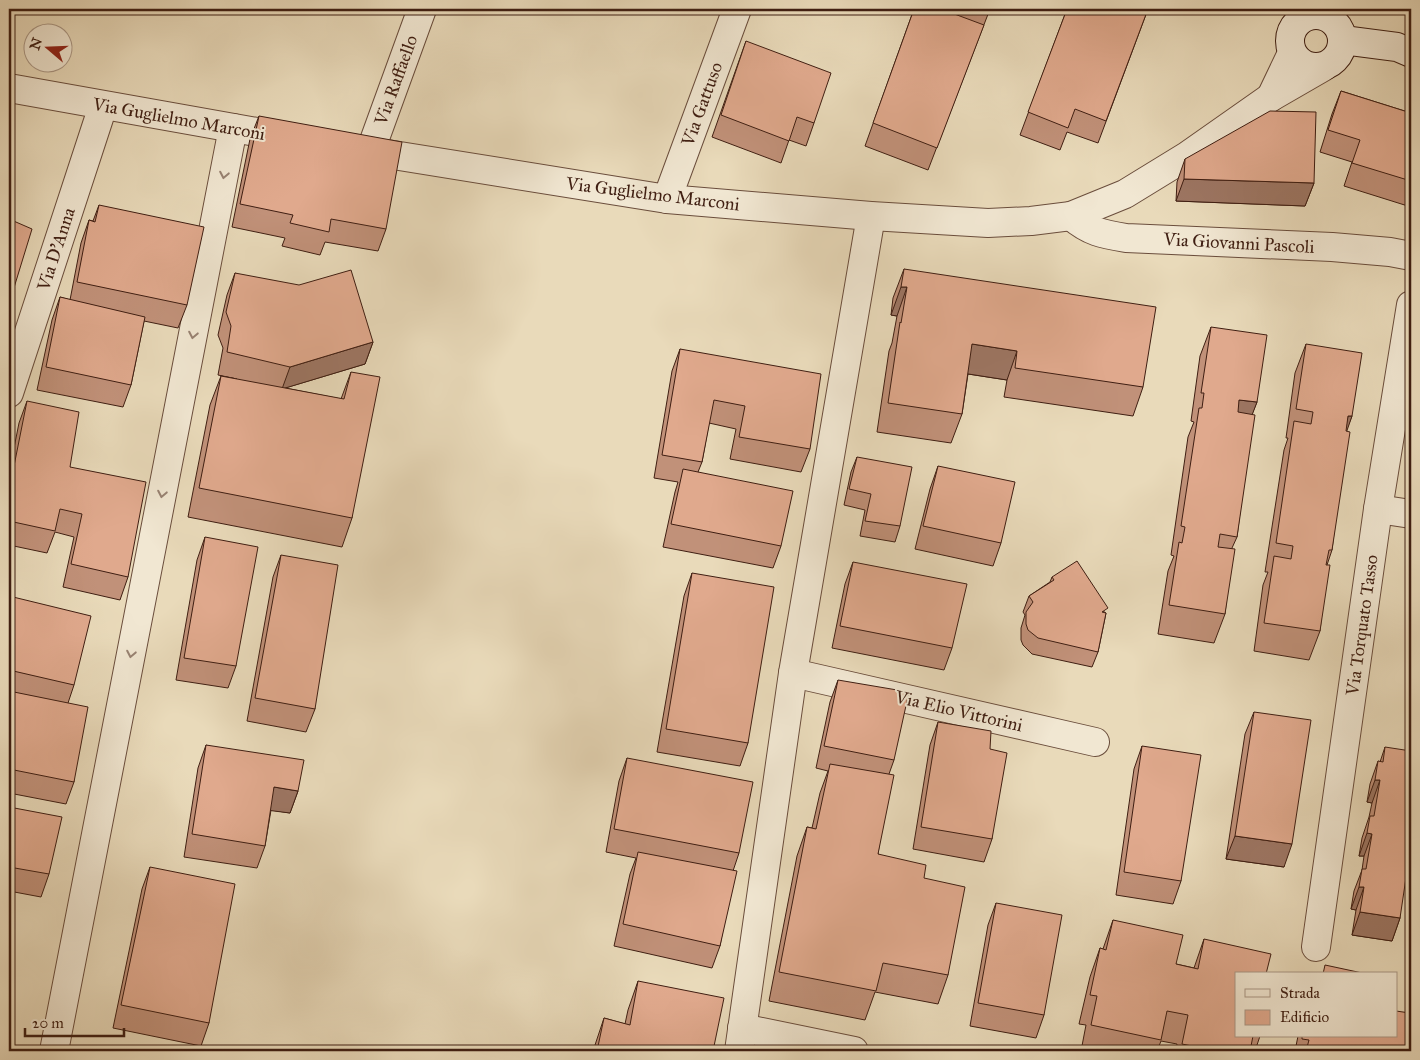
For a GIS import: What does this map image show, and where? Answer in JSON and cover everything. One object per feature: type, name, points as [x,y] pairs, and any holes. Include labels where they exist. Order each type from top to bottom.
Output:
[{"type":"street","name":"Via Raffaello","points":[[370,152],[422,9]]},
{"type":"street","name":"Via Gattuso","points":[[667,199],[737,9]]},
{"type":"street","points":[[1307,12],[1330,19],[1337,25],[1343,40],[1338,57],[1323,67],[1314,68],[1298,61],[1292,54],[1290,45],[1290,36],[1293,28],[1298,21],[1306,17],[1307,12]]},
{"type":"street","points":[[1343,40],[1397,47],[1411,53]]},
{"type":"street","name":"Via Guglielmo Marconi","points":[[1271,97],[1292,54]]},
{"type":"street","name":"Via Guglielmo Marconi","points":[[341,146],[667,199],[872,216],[988,223],[1031,221],[1071,216],[1125,194],[1187,156],[1271,97],[1323,67]]},
{"type":"street","name":"Via Guglielmo Marconi","points":[[9,88],[311,141]]},
{"type":"street","name":"Via D'Anna","points":[[9,393],[103,106]]},
{"type":"street","points":[[54,1051],[233,128]]},
{"type":"street","points":[[854,1051],[741,1040],[793,673],[872,216]]},
{"type":"street","name":"Via Giovanni Pascoli","points":[[1071,216],[1082,225],[1099,233],[1126,238],[1332,247],[1390,252],[1411,256]]},
{"type":"street","name":"Via Torquato Tasso","points":[[1316,946],[1378,509],[1411,305]]},
{"type":"street","points":[[1378,509],[1411,514]]},
{"type":"street","name":"Via Elio Vittorini","points":[[793,673],[1095,742]]},
{"type":"building","points":[[914,9],[941,9],[984,25],[937,148],[873,123]]},
{"type":"building","points":[[1067,9],[1148,9],[1106,121],[1075,109],[1068,128],[1028,112]]},
{"type":"building","points":[[746,41],[831,73],[814,123],[797,117],[789,141],[721,115]]},
{"type":"building","points":[[1341,91],[1411,113],[1411,181],[1352,163],[1360,140],[1328,130]]},
{"type":"building","points":[[1270,111],[1316,112],[1314,183],[1184,179],[1185,159]]},
{"type":"building","points":[[259,116],[402,142],[386,229],[331,219],[329,232],[290,223],[293,215],[240,204]]},
{"type":"building","points":[[99,205],[204,227],[187,305],[77,282],[89,220],[95,222]]},
{"type":"building","points":[[9,219],[32,229],[9,304]]},
{"type":"building","points":[[904,269],[1156,307],[1143,387],[1015,368],[1017,351],[972,344],[962,414],[888,403],[907,287],[901,287]]},
{"type":"building","points":[[351,270],[373,342],[290,367],[227,352],[231,326],[226,312],[235,273],[299,285]]},
{"type":"building","points":[[60,297],[145,317],[131,385],[46,367]]},
{"type":"building","points":[[1211,327],[1267,335],[1257,402],[1239,400],[1238,412],[1255,415],[1237,537],[1220,534],[1218,547],[1235,549],[1225,614],[1169,605],[1179,542],[1182,543],[1185,527],[1181,526],[1199,408],[1202,408],[1204,393],[1201,393]]},
{"type":"building","points":[[1306,344],[1362,353],[1352,416],[1348,416],[1346,431],[1350,432],[1332,550],[1329,550],[1326,565],[1330,565],[1320,631],[1264,623],[1274,556],[1291,559],[1293,546],[1276,543],[1294,421],[1311,424],[1313,412],[1296,409]]},
{"type":"building","points":[[680,349],[821,374],[810,449],[739,437],[745,406],[714,400],[702,462],[662,455]]},
{"type":"building","points":[[351,372],[380,377],[352,518],[199,488],[221,376],[344,399]]},
{"type":"building","points":[[27,401],[79,412],[70,467],[146,482],[128,577],[71,564],[82,514],[60,509],[55,531],[9,521],[9,491]]},
{"type":"building","points":[[857,457],[912,467],[900,526],[865,521],[871,494],[849,489]]},
{"type":"building","points":[[938,466],[1015,482],[1001,543],[923,526]]},
{"type":"building","points":[[683,469],[793,491],[781,546],[671,524]]},
{"type":"building","points":[[205,537],[258,547],[236,666],[184,658]]},
{"type":"building","points":[[281,555],[338,565],[315,709],[255,698]]},
{"type":"building","points":[[1077,561],[1108,608],[1102,612],[1106,613],[1098,652],[1038,638],[1028,630],[1026,624],[1026,612],[1033,602],[1029,596],[1054,580],[1052,577]]},
{"type":"building","points":[[853,562],[967,584],[952,648],[840,626]]},
{"type":"building","points":[[692,573],[774,587],[748,743],[666,729]]},
{"type":"building","points":[[9,596],[91,616],[74,685],[9,670]]},
{"type":"building","points":[[838,680],[909,692],[894,760],[824,746]]},
{"type":"building","points":[[9,691],[88,707],[74,782],[9,769]]},
{"type":"building","points":[[1254,712],[1311,720],[1292,844],[1235,836]]},
{"type":"building","points":[[938,722],[991,731],[990,749],[1007,753],[992,839],[921,827]]},
{"type":"building","points":[[206,745],[304,760],[298,791],[274,787],[265,846],[192,834]]},
{"type":"building","points":[[1142,746],[1201,755],[1181,881],[1124,872]]},
{"type":"building","points":[[1385,747],[1411,751],[1411,844],[1400,918],[1360,912],[1364,887],[1359,887],[1362,869],[1366,869],[1372,834],[1367,833],[1370,816],[1374,816],[1380,780],[1375,780],[1378,761],[1383,762]]},
{"type":"building","points":[[627,758],[753,782],[739,853],[614,829]]},
{"type":"building","points":[[830,764],[894,775],[878,854],[926,865],[924,878],[965,887],[948,975],[883,963],[876,991],[779,972],[807,827],[816,829]]},
{"type":"building","points":[[9,807],[62,817],[49,874],[9,867]]},
{"type":"building","points":[[638,852],[737,871],[720,946],[623,924]]},
{"type":"building","points":[[150,867],[235,884],[209,1023],[121,1005]]},
{"type":"building","points":[[996,903],[1062,915],[1044,1015],[978,1003]]},
{"type":"building","points":[[1113,920],[1183,935],[1176,964],[1198,969],[1204,939],[1271,954],[1266,972],[1235,972],[1235,1038],[1253,1038],[1250,1051],[1217,1051],[1182,1044],[1188,1015],[1167,1011],[1161,1040],[1091,1025],[1097,996],[1090,995],[1100,948],[1106,950]]},
{"type":"building","points":[[1325,965],[1358,972],[1323,972]]},
{"type":"building","points":[[638,981],[724,998],[713,1051],[597,1051],[604,1018],[630,1025]]},
{"type":"building","points":[[1411,1006],[1411,1051],[1306,1051],[1309,1040],[1302,1039],[1398,1038],[1398,1011],[1410,1013]]}]
